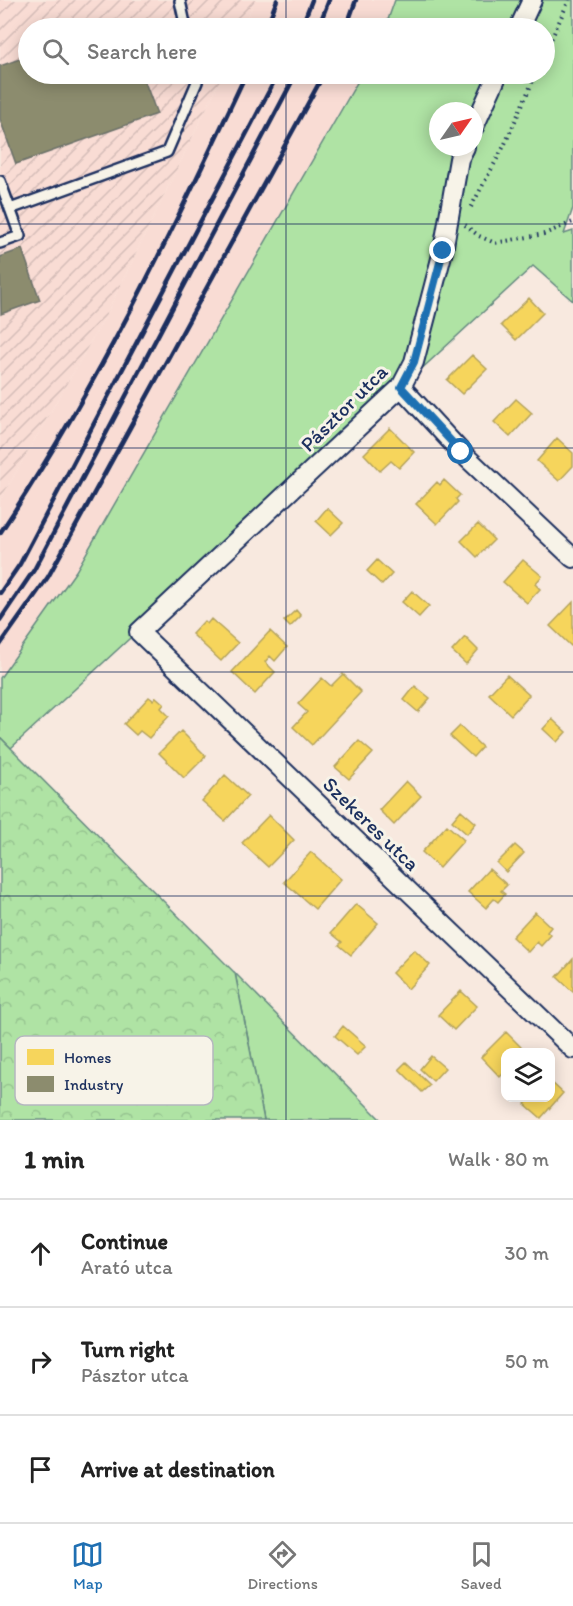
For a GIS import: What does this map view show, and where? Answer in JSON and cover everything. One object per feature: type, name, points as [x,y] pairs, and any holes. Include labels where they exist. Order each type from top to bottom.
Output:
[{"type":"street","points":[[524,18],[532,0]]},
{"type":"street","points":[[483,107],[493,84]]},
{"type":"street","name":"Pásztor utca","points":[[138,633],[401,387],[414,362],[443,251],[460,156]]},
{"type":"street","points":[[401,387],[461,452],[573,558]]},
{"type":"street","name":"Szekeres utca","points":[[138,633],[573,1049]]},
{"type":"lane","points":[[180,2],[184,18]]},
{"type":"lane","points":[[10,209],[167,152],[196,84]]},
{"type":"lane","points":[[0,181],[20,236],[0,243]]},
{"type":"path","points":[[555,31],[569,0]]},
{"type":"path","points":[[468,213],[504,146],[532,84]]},
{"type":"path","points":[[462,223],[479,236],[495,243],[544,234],[573,222]]},
{"type":"shaded area","points":[[0,0],[255,0],[247,18],[18,18],[18,84],[218,84],[105,317],[0,500]]},
{"type":"shaded area","points":[[255,0],[395,0],[389,18],[247,18]]},
{"type":"shaded area","points":[[218,84],[356,84],[76,571],[0,678],[0,500],[105,317]]},
{"type":"green space","points":[[395,0],[573,0],[573,208],[564,234],[573,231],[573,301],[533,266],[11,748],[0,737],[0,678],[76,571],[356,84],[555,84],[555,18],[389,18]]},
{"type":"green space","points":[[0,737],[235,973],[264,1120],[0,1120]]},
{"type":"green space","points":[[235,973],[381,1120],[264,1120]]},
{"type":"building: Homes","points":[[529,298],[543,313],[516,340],[501,325]]},
{"type":"building: Homes","points":[[472,355],[487,369],[462,394],[447,380]]},
{"type":"building: Homes","points":[[516,399],[532,413],[510,437],[494,422]]},
{"type":"building: Homes","points":[[390,428],[414,452],[399,468],[391,461],[380,471],[364,454]]},
{"type":"building: Homes","points":[[557,438],[573,453],[573,466],[559,481],[537,461]]},
{"type":"building: Homes","points":[[444,480],[460,495],[456,499],[458,502],[437,524],[416,504],[437,482],[440,485]]},
{"type":"building: Homes","points":[[327,508],[343,523],[331,535],[316,521]]},
{"type":"building: Homes","points":[[478,524],[494,540],[477,557],[461,541]]},
{"type":"building: Homes","points":[[377,560],[392,574],[382,585],[367,571]]},
{"type":"building: Homes","points":[[523,560],[542,576],[535,584],[540,589],[527,603],[503,582]]},
{"type":"building: Homes","points":[[412,591],[429,606],[419,617],[402,602]]},
{"type":"building: Homes","points":[[573,602],[573,644],[571,646],[550,626]]},
{"type":"building: Homes","points":[[296,610],[301,616],[290,627],[284,621]]},
{"type":"building: Homes","points":[[211,619],[238,643],[221,661],[192,634],[204,621],[207,624]]},
{"type":"building: Homes","points":[[270,631],[287,647],[275,661],[270,656],[265,662],[275,672],[255,694],[232,672]]},
{"type":"building: Homes","points":[[465,637],[478,650],[466,664],[452,651]]},
{"type":"building: Homes","points":[[343,674],[361,692],[312,745],[293,727],[307,712],[298,704],[322,678],[331,686]]},
{"type":"building: Homes","points":[[507,675],[529,695],[511,715],[489,694]]},
{"type":"building: Homes","points":[[415,686],[430,698],[418,712],[404,700]]},
{"type":"building: Homes","points":[[149,697],[153,700],[156,697],[164,704],[161,708],[169,716],[149,738],[140,731],[136,735],[124,724]]},
{"type":"building: Homes","points":[[552,719],[566,732],[557,742],[543,729]]},
{"type":"building: Homes","points":[[460,726],[482,747],[473,757],[450,736]]},
{"type":"building: Homes","points":[[181,731],[206,756],[184,778],[159,753]]},
{"type":"building: Homes","points":[[359,741],[373,753],[349,779],[335,767]]},
{"type":"building: Homes","points":[[225,775],[248,796],[225,821],[202,801]]},
{"type":"building: Homes","points":[[406,781],[421,796],[394,825],[379,810]]},
{"type":"building: Homes","points":[[461,810],[476,823],[467,834],[452,821]]},
{"type":"building: Homes","points":[[269,815],[294,840],[268,867],[242,843]]},
{"type":"building: Homes","points":[[447,825],[464,840],[439,868],[422,852]]},
{"type":"building: Homes","points":[[515,845],[524,853],[506,872],[497,863]]},
{"type":"building: Homes","points":[[311,852],[341,879],[315,909],[284,882]]},
{"type":"building: Homes","points":[[489,869],[507,885],[501,891],[505,894],[498,902],[494,899],[486,908],[468,892]]},
{"type":"building: Homes","points":[[356,904],[378,923],[351,955],[339,945],[342,942],[331,933]]},
{"type":"building: Homes","points":[[535,912],[551,927],[547,932],[551,935],[541,946],[537,942],[528,952],[512,937]]},
{"type":"building: Homes","points":[[414,950],[430,965],[408,989],[392,973]]},
{"type":"building: Homes","points":[[573,959],[573,992],[557,977]]},
{"type":"building: Homes","points":[[461,991],[477,1006],[454,1030],[438,1015]]},
{"type":"building: Homes","points":[[343,1026],[366,1046],[357,1055],[335,1036]]},
{"type":"building: Homes","points":[[506,1032],[522,1048],[501,1048],[500,1077],[481,1057]]},
{"type":"building: Homes","points":[[431,1056],[445,1068],[433,1081],[420,1069]]},
{"type":"building: Homes","points":[[406,1062],[430,1085],[422,1092],[399,1069]]},
{"type":"building: Homes","points":[[555,1086],[563,1093],[541,1118],[525,1104],[527,1102],[555,1102]]},
{"type":"building: Industry","points":[[18,60],[18,84],[146,84],[157,114],[16,164],[0,119],[0,66]]},
{"type":"building: Industry","points":[[22,249],[40,300],[1,314],[0,257]]},
{"type":"railway","points":[[270,18],[277,0]]},
{"type":"railway","points":[[305,18],[312,0]]},
{"type":"railway","points":[[322,18],[329,0]]},
{"type":"railway","points":[[350,18],[356,0]]},
{"type":"railway","points":[[0,533],[69,422],[132,308],[241,84]]},
{"type":"railway","points":[[0,593],[20,564],[273,84]]},
{"type":"railway","points":[[0,620],[34,570],[291,84]]},
{"type":"railway","points":[[0,645],[48,577],[319,84]]},
{"type":"route","points":[[443,251],[414,362],[401,387],[461,452]]}]
